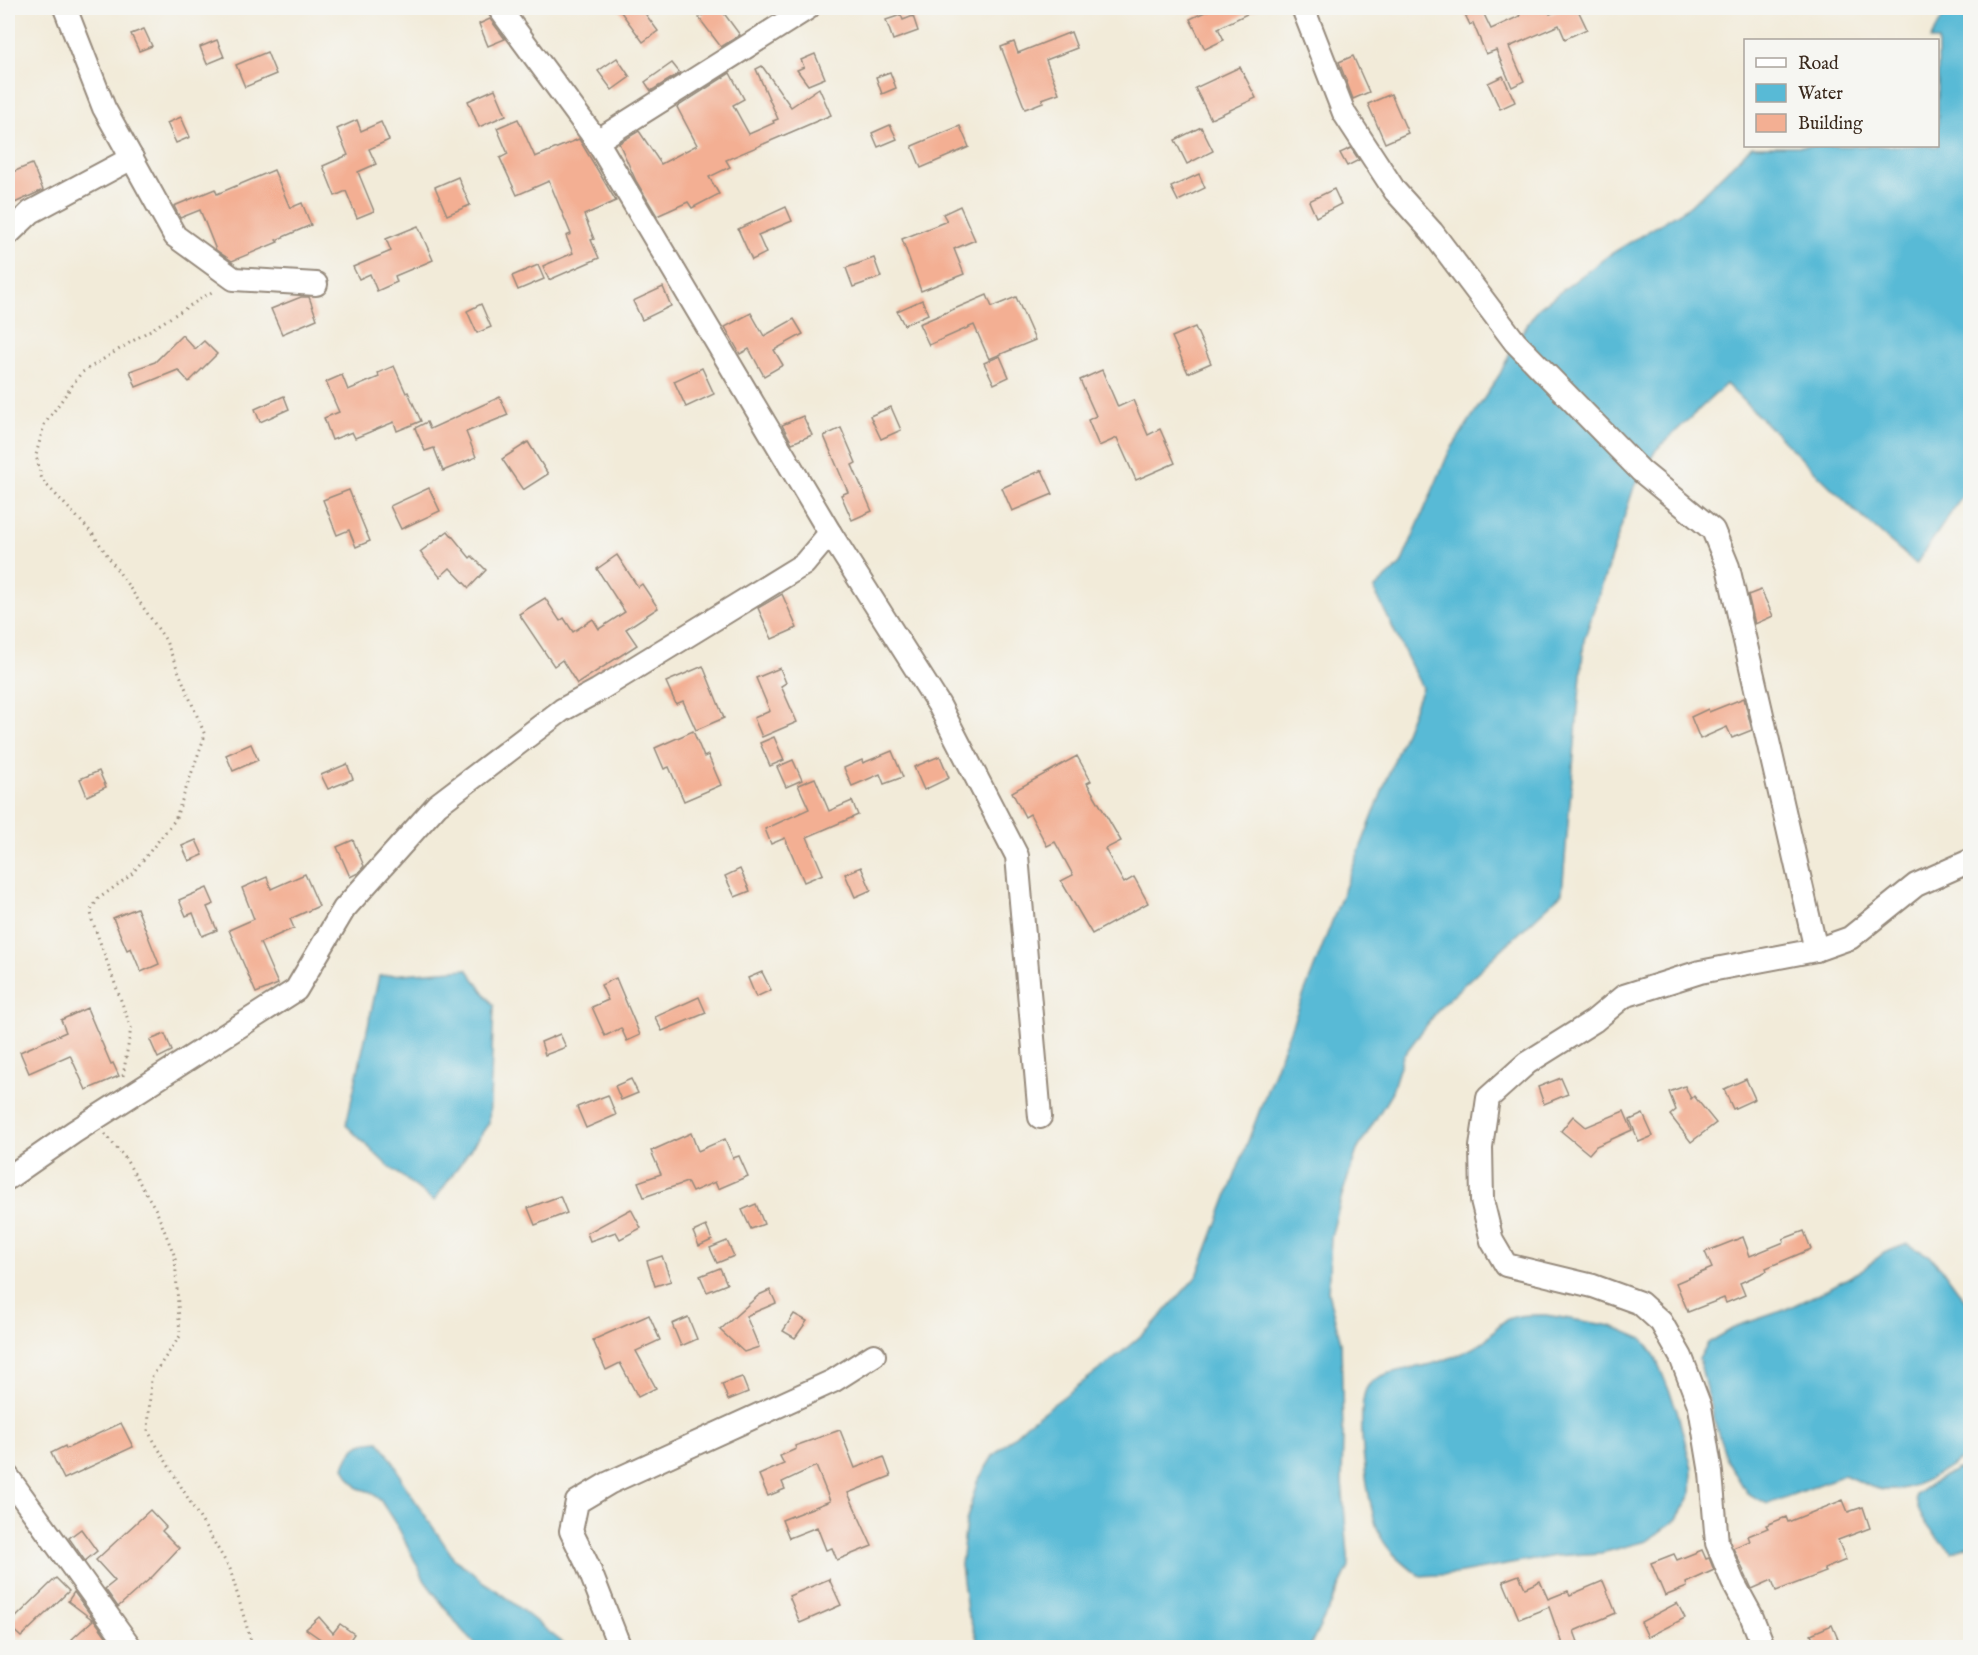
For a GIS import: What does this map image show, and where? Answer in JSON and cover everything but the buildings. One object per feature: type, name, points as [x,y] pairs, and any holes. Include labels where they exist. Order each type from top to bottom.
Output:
[{"type":"street","points":[[65,8],[104,108],[175,236],[234,279],[316,284]]},
{"type":"street","points":[[499,8],[597,141],[830,533],[939,705],[1017,856],[1040,1117]]},
{"type":"street","points":[[597,141],[808,8]]},
{"type":"street","points":[[1303,8],[1344,113],[1395,191],[1432,232],[1515,342],[1641,471],[1713,530],[1728,567],[1816,950]]},
{"type":"street","points":[[8,234],[31,212],[132,158]]},
{"type":"street","points":[[8,1178],[93,1120],[296,990],[344,909],[437,805],[562,711],[597,692],[804,564],[830,533]]},
{"type":"street","points":[[1764,1647],[1717,1544],[1700,1407],[1681,1358],[1660,1322],[1640,1303],[1593,1286],[1506,1265],[1492,1241],[1482,1200],[1480,1147],[1488,1098],[1527,1063],[1594,1021],[1624,996],[1700,972],[1816,950],[1850,938],[1916,885],[1971,861]]},
{"type":"street","points":[[620,1647],[588,1566],[571,1531],[578,1502],[609,1483],[833,1381],[874,1355]]},
{"type":"street","points":[[8,1477],[15,1503],[75,1568],[131,1647]]},
{"type":"path","points":[[121,1085],[131,1028],[92,920],[91,910],[98,900],[131,875],[175,820],[205,735],[165,639],[92,533],[42,480],[36,455],[44,425],[81,373],[234,279]]},
{"type":"path","points":[[93,1120],[125,1158],[156,1210],[175,1257],[180,1336],[151,1378],[148,1431],[230,1569],[253,1647]]},
{"type":"water","points":[[1948,8],[1970,8],[1970,485],[1916,564],[1853,509],[1726,384],[1656,450],[1634,487],[1584,640],[1562,893],[1442,1005],[1403,1056],[1391,1094],[1357,1150],[1342,1195],[1331,1237],[1328,1293],[1341,1342],[1342,1482],[1349,1567],[1310,1647],[980,1647],[967,1611],[961,1565],[966,1522],[977,1482],[993,1456],[1027,1424],[1115,1358],[1151,1327],[1197,1276],[1422,688],[1374,589],[1401,564],[1449,452],[1500,374],[1515,342],[1539,308],[1609,255],[1690,206],[1751,147],[1939,147],[1939,39],[1931,39]]},
{"type":"water","points":[[467,969],[494,1006],[489,1123],[434,1201],[387,1165],[346,1125],[379,976]]},
{"type":"water","points":[[1907,1244],[1928,1255],[1943,1270],[1970,1307],[1970,1454],[1925,1481],[1900,1489],[1875,1488],[1844,1475],[1768,1504],[1747,1493],[1727,1460],[1713,1418],[1699,1359],[1708,1343],[1737,1326],[1782,1311],[1822,1292],[1859,1272],[1884,1253]]},
{"type":"water","points":[[1546,1315],[1612,1326],[1643,1339],[1655,1356],[1677,1410],[1692,1469],[1691,1495],[1677,1519],[1647,1541],[1601,1553],[1555,1556],[1456,1574],[1419,1576],[1388,1548],[1376,1525],[1371,1507],[1362,1436],[1364,1397],[1368,1386],[1386,1374],[1430,1364],[1465,1352],[1488,1337],[1500,1324],[1510,1318]]},
{"type":"water","points":[[379,1441],[396,1466],[402,1481],[455,1560],[568,1647],[478,1647],[461,1629],[425,1581],[399,1529],[381,1501],[371,1492],[358,1488],[344,1467],[357,1446]]},
{"type":"water","points":[[1957,1469],[1966,1470],[1970,1477],[1970,1545],[1952,1552],[1934,1534],[1923,1518],[1916,1495]]}]
